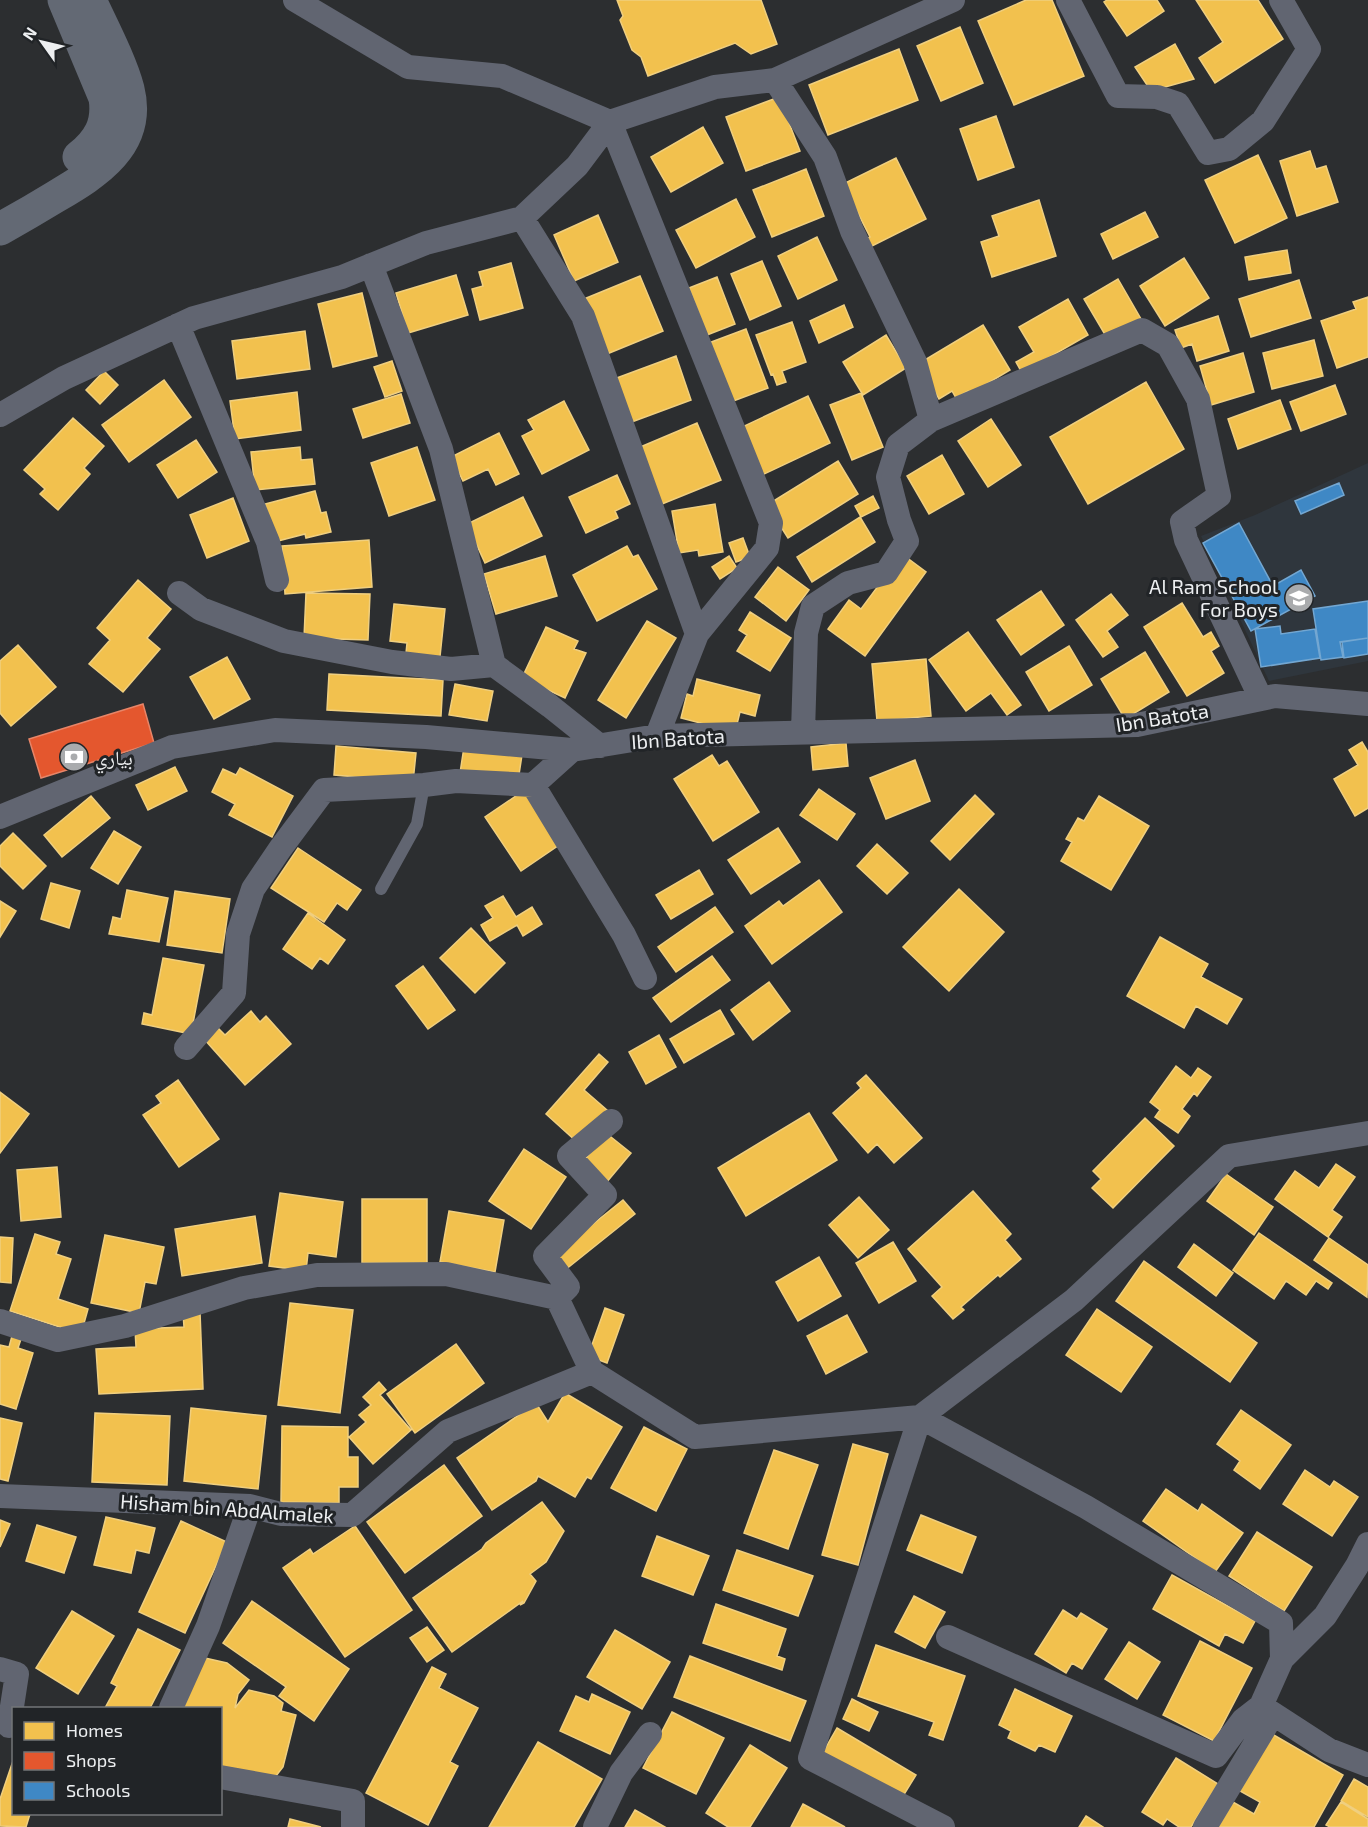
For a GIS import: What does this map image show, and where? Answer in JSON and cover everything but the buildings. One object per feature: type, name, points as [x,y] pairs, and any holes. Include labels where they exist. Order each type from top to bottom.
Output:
[{"type":"street","points":[[0,220],[85,153],[97,140],[128,87],[100,53],[64,0]]},
{"type":"street","points":[[90,0],[100,53]]},
{"type":"street","points":[[295,0],[408,67],[502,76],[610,122],[771,523],[767,548],[697,634],[657,736]]},
{"type":"street","points":[[0,415],[64,378],[194,318],[342,277],[426,243],[522,218],[577,166],[610,122],[715,87],[775,80],[952,0]]},
{"type":"street","points":[[1068,0],[1118,96],[1157,97],[1178,104],[1208,153],[1229,149],[1263,121],[1309,49],[1281,0]]},
{"type":"street","points":[[775,80],[825,157],[852,231],[915,362],[931,420]]},
{"type":"street","points":[[0,230],[86,178],[109,160],[124,138],[130,121],[118,102]]},
{"type":"street","points":[[522,218],[583,316],[697,634]]},
{"type":"street","points":[[371,265],[441,449],[494,666]]},
{"type":"street","points":[[178,326],[268,543],[277,580]]},
{"type":"street","points":[[803,732],[806,633],[813,606],[848,583],[886,573],[907,541],[888,477],[898,445],[931,420],[1142,330],[1168,345],[1198,399],[1219,496],[1182,522],[1186,540],[1261,699]]},
{"type":"street","points":[[179,593],[201,609],[284,641],[392,662],[452,669],[494,666],[550,706],[600,746]]},
{"type":"street","name":"Ibn Batota","points":[[0,816],[172,747],[275,730],[426,737],[572,750],[657,736],[1137,725],[1275,696],[1368,704]]},
{"type":"street","points":[[186,1047],[234,993],[238,934],[253,889],[324,790],[424,785],[456,781],[533,785],[572,750]]},
{"type":"street","points":[[533,785],[624,935],[645,978]]},
{"type":"street","points":[[557,1298],[568,1287],[545,1256],[604,1195],[569,1156],[611,1121]]},
{"type":"street","points":[[557,1298],[592,1372],[695,1437],[920,1417],[1074,1300],[1229,1156],[1368,1133]]},
{"type":"street","points":[[0,1321],[58,1340],[125,1326],[244,1288],[317,1275],[446,1274],[557,1298]]},
{"type":"street","name":"Hisham bin AbdAlmalek","points":[[0,1496],[250,1506],[281,1514],[352,1515],[448,1431],[592,1372]]},
{"type":"street","points":[[920,1417],[1086,1507],[1281,1623],[1282,1659],[1267,1710],[1205,1827]]},
{"type":"street","points":[[920,1417],[810,1758],[899,1817],[943,1827]]},
{"type":"street","points":[[171,1707],[208,1626],[250,1506]]},
{"type":"street","points":[[1282,1659],[1325,1616],[1357,1566],[1368,1544]]},
{"type":"street","points":[[948,1637],[1216,1756],[1242,1720],[1267,1710]]},
{"type":"street","points":[[0,1669],[17,1674],[8,1732]]},
{"type":"street","points":[[1267,1710],[1329,1750],[1368,1765]]},
{"type":"street","points":[[595,1827],[621,1773],[650,1734]]},
{"type":"street","points":[[222,1777],[353,1801],[353,1827]]},
{"type":"lane","points":[[381,890],[417,824],[424,785]]},
{"type":"shaded area","name":"Al Ram School For Boys","points":[[1368,463],[1368,661],[1269,681],[1201,536],[1255,515]]},
{"type":"place","name":"Al Ram School For Boys","points":[[1299,598]]},
{"type":"place","name":"بياري","points":[[74,757]]}]
